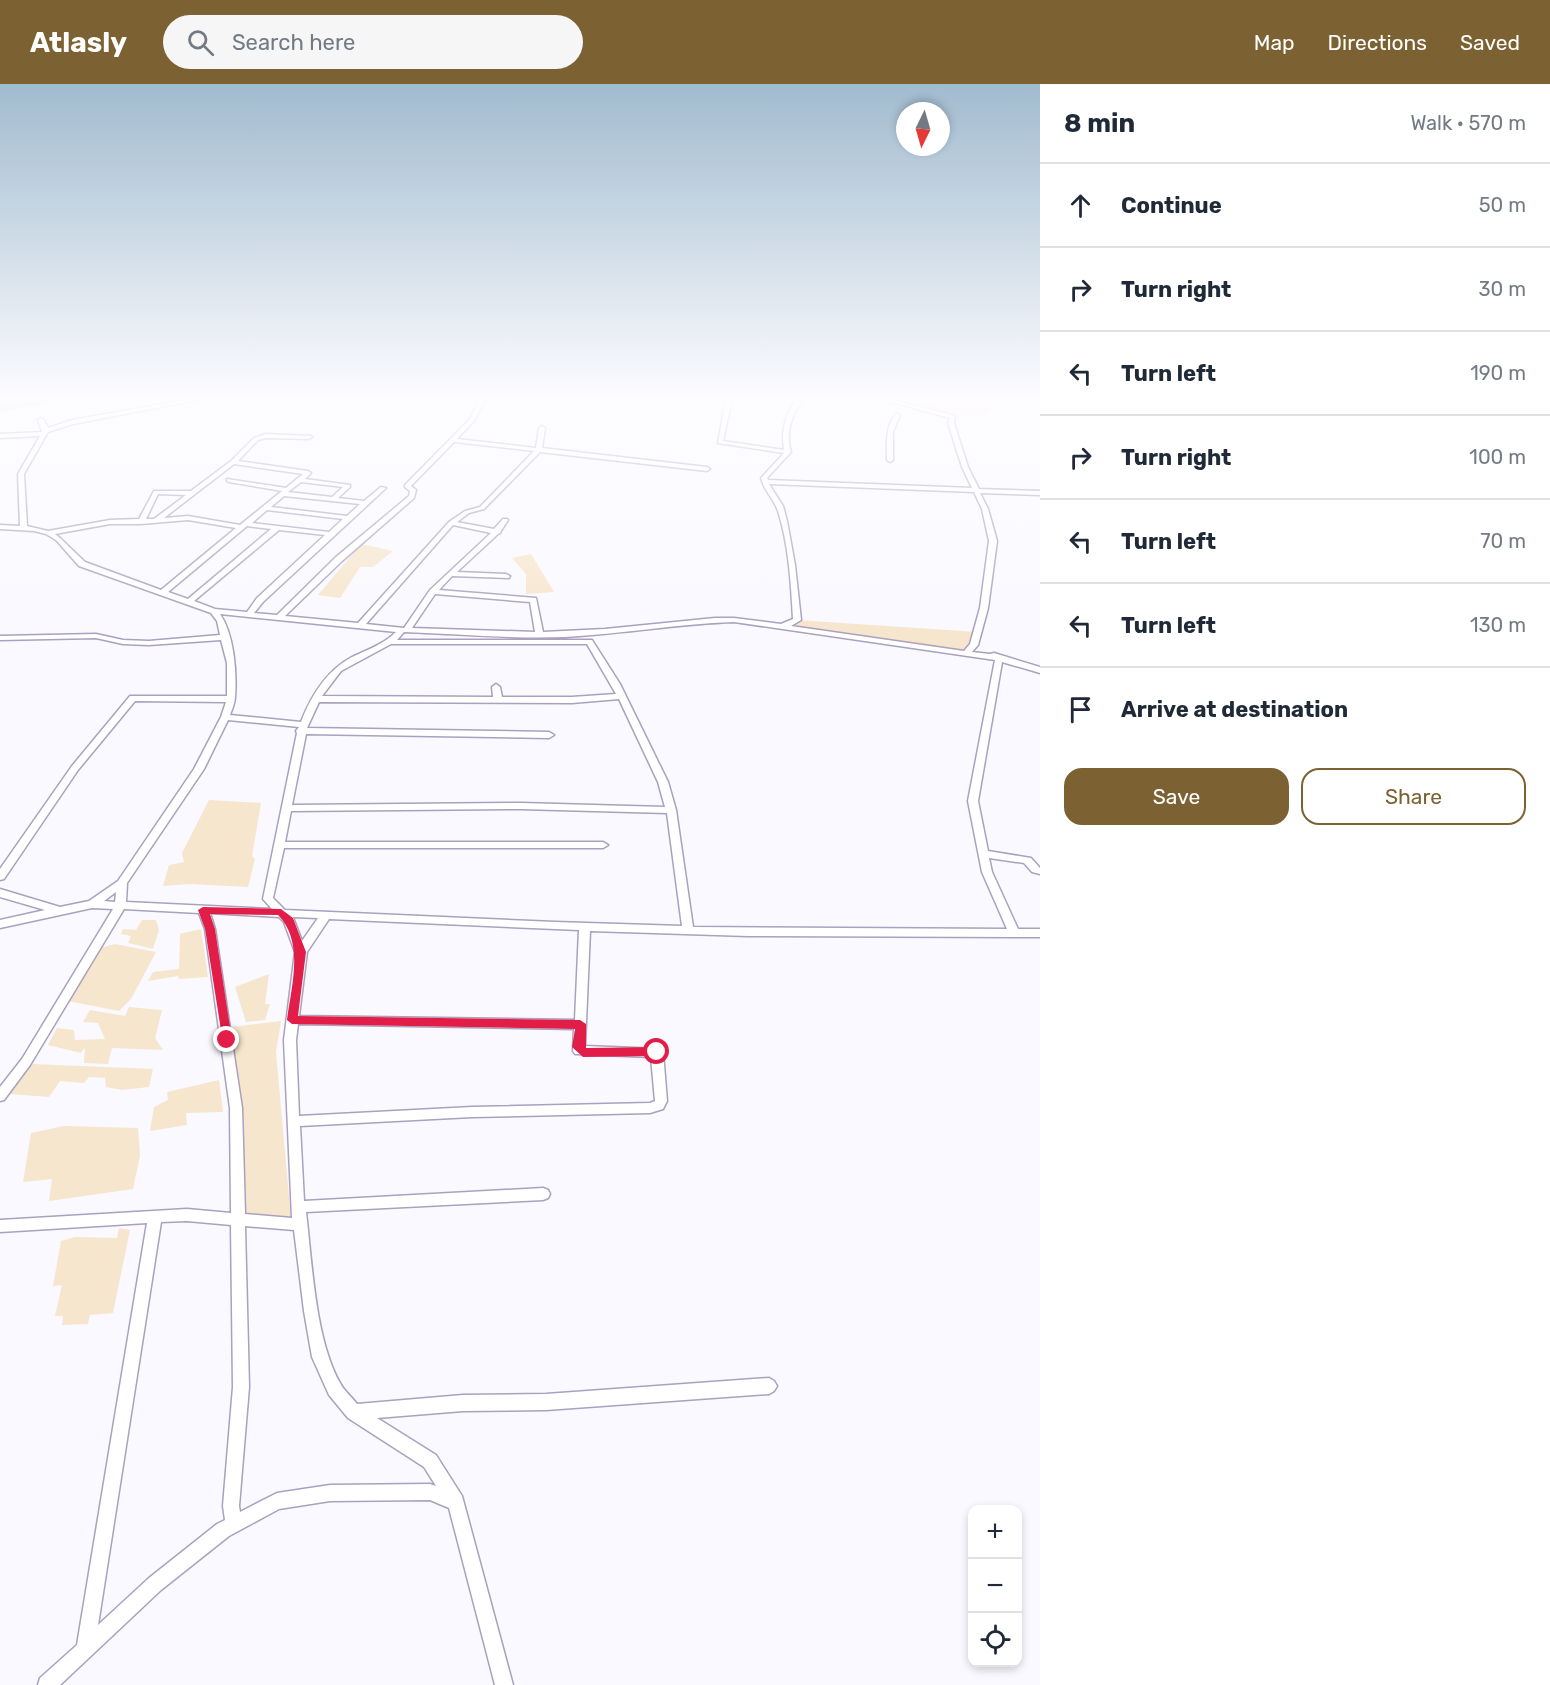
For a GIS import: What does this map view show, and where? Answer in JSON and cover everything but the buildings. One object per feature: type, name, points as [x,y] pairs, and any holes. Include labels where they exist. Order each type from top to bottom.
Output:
[{"type":"street","points":[[21,474],[24,528]]},
{"type":"street","points":[[156,521],[218,474]]},
{"type":"street","points":[[163,592],[307,474]]},
{"type":"street","points":[[279,617],[339,559],[412,497],[413,490],[406,486],[419,474]]},
{"type":"street","points":[[361,625],[451,523],[467,512],[482,508],[515,474]]},
{"type":"street","points":[[769,474],[764,478],[780,507],[783,518],[798,626]]},
{"type":"street","points":[[966,652],[974,645],[984,608],[993,541],[985,508],[976,493],[969,474]]},
{"type":"street","points":[[229,480],[287,492],[365,503]]},
{"type":"street","points":[[301,480],[348,486],[333,499]]},
{"type":"street","points":[[765,482],[976,493],[1040,493]]},
{"type":"street","points":[[244,614],[383,488]]},
{"type":"street","points":[[141,522],[156,492],[194,493]]},
{"type":"street","points":[[266,508],[350,518]]},
{"type":"street","points":[[48,533],[98,524],[188,518],[331,534]]},
{"type":"street","points":[[252,911],[268,899],[301,728],[318,699],[338,670],[393,642],[418,608],[451,574],[498,532],[506,520]]},
{"type":"street","points":[[451,523],[498,532]]},
{"type":"street","points":[[0,527],[24,528],[48,533],[58,539],[82,564],[124,581],[190,601],[217,616],[244,614],[491,636],[540,635],[587,638]]},
{"type":"street","points":[[190,601],[277,528]]},
{"type":"street","points":[[451,574],[506,576]]},
{"type":"street","points":[[433,592],[533,600],[540,635]]},
{"type":"street","points":[[92,904],[122,883],[199,769],[225,717],[231,699],[231,663],[217,616]]},
{"type":"street","points":[[393,642],[587,638],[701,620],[798,626],[966,652],[999,658],[1040,670]]},
{"type":"street","points":[[0,638],[96,636],[123,642],[149,643],[225,637]]},
{"type":"street","points":[[587,638],[622,696],[663,782],[671,810],[688,928]]},
{"type":"street","points":[[974,645],[999,658]]},
{"type":"street","points":[[999,658],[973,801],[987,872],[1014,933]]},
{"type":"street","points":[[496,687],[498,700]]},
{"type":"street","points":[[318,699],[573,700],[622,696]]},
{"type":"street","points":[[0,877],[75,768],[133,698],[231,699]]},
{"type":"street","points":[[225,717],[301,728],[549,735]]},
{"type":"street","points":[[287,808],[521,806],[671,810]]},
{"type":"street","points":[[279,845],[603,845]]},
{"type":"street","points":[[983,854],[1027,860],[1036,870],[1040,871]]},
{"type":"street","points":[[0,1096],[26,1062],[120,906],[122,883]]},
{"type":"street","points":[[0,893],[57,910]]},
{"type":"street","points":[[268,899],[289,920],[301,952]]},
{"type":"street","points":[[0,924],[92,904],[325,916],[748,932],[1040,933]]},
{"type":"street","points":[[203,910],[210,929],[236,1108],[241,1387],[231,1506],[234,1524]]},
{"type":"street","points":[[325,916],[301,952],[290,1040],[298,1207],[311,1311],[320,1357],[335,1390],[354,1412],[430,1461],[456,1502],[504,1685]]},
{"type":"street","points":[[293,1121],[472,1112],[650,1108],[659,1105],[661,1101],[657,1052],[583,1052],[578,1047],[585,927]]},
{"type":"street","points":[[292,1020],[580,1024]]},
{"type":"street","points":[[298,1207],[543,1194]]},
{"type":"street","points":[[0,1226],[187,1215],[237,1222],[301,1225]]},
{"type":"street","points":[[85,1649],[155,1217]]},
{"type":"street","points":[[354,1412],[463,1403],[546,1402],[770,1386]]},
{"type":"street","points":[[47,1685],[155,1584],[234,1524],[277,1501],[330,1493],[430,1492],[456,1502]]},
{"type":"shaded area","points":[[361,544],[393,551],[373,567],[360,567],[340,598],[318,595]]},
{"type":"shaded area","points":[[531,554],[554,592],[526,594],[526,574],[512,558]]},
{"type":"shaded area","points":[[797,620],[977,632],[966,653],[800,630],[796,626]]},
{"type":"shaded area","points":[[209,800],[261,803],[252,856],[255,859],[248,887],[189,884],[163,886],[169,865],[184,862],[182,853]]},
{"type":"shaded area","points":[[142,920],[156,920],[159,930],[153,949],[128,943],[131,936],[121,934],[123,929],[136,930]]},
{"type":"shaded area","points":[[201,929],[208,977],[179,979],[178,976],[148,981],[153,972],[179,969],[180,934]]},
{"type":"shaded area","points":[[115,944],[156,952],[131,999],[119,1011],[68,1001],[100,948]]},
{"type":"shaded area","points":[[269,974],[265,1004],[270,1004],[265,1020],[246,1022],[235,987]]},
{"type":"shaded area","points":[[129,1007],[162,1010],[155,1038],[163,1050],[112,1048],[108,1064],[84,1063],[85,1047],[81,1053],[48,1045],[57,1028],[74,1030],[75,1040],[105,1039],[98,1023],[83,1022],[90,1010],[125,1016]]},
{"type":"shaded area","points":[[281,1021],[276,1052],[291,1219],[244,1217],[231,1027]]},
{"type":"shaded area","points":[[32,1064],[153,1069],[149,1087],[122,1090],[106,1087],[105,1078],[89,1077],[84,1083],[60,1081],[49,1097],[10,1094]]},
{"type":"shaded area","points":[[219,1080],[223,1112],[186,1113],[187,1125],[150,1131],[154,1107],[168,1100],[167,1092]]},
{"type":"shaded area","points":[[64,1126],[138,1128],[140,1156],[133,1189],[49,1201],[52,1179],[23,1182],[31,1133]]},
{"type":"shaded area","points":[[119,1228],[130,1230],[113,1313],[90,1315],[88,1324],[62,1325],[63,1316],[55,1316],[62,1285],[53,1286],[61,1241],[75,1237],[117,1238]]},
{"type":"route","points":[[227,1040],[210,929],[203,910],[281,912],[289,920],[301,952],[292,1020],[580,1024],[579,1051],[652,1050],[657,1052]]}]
